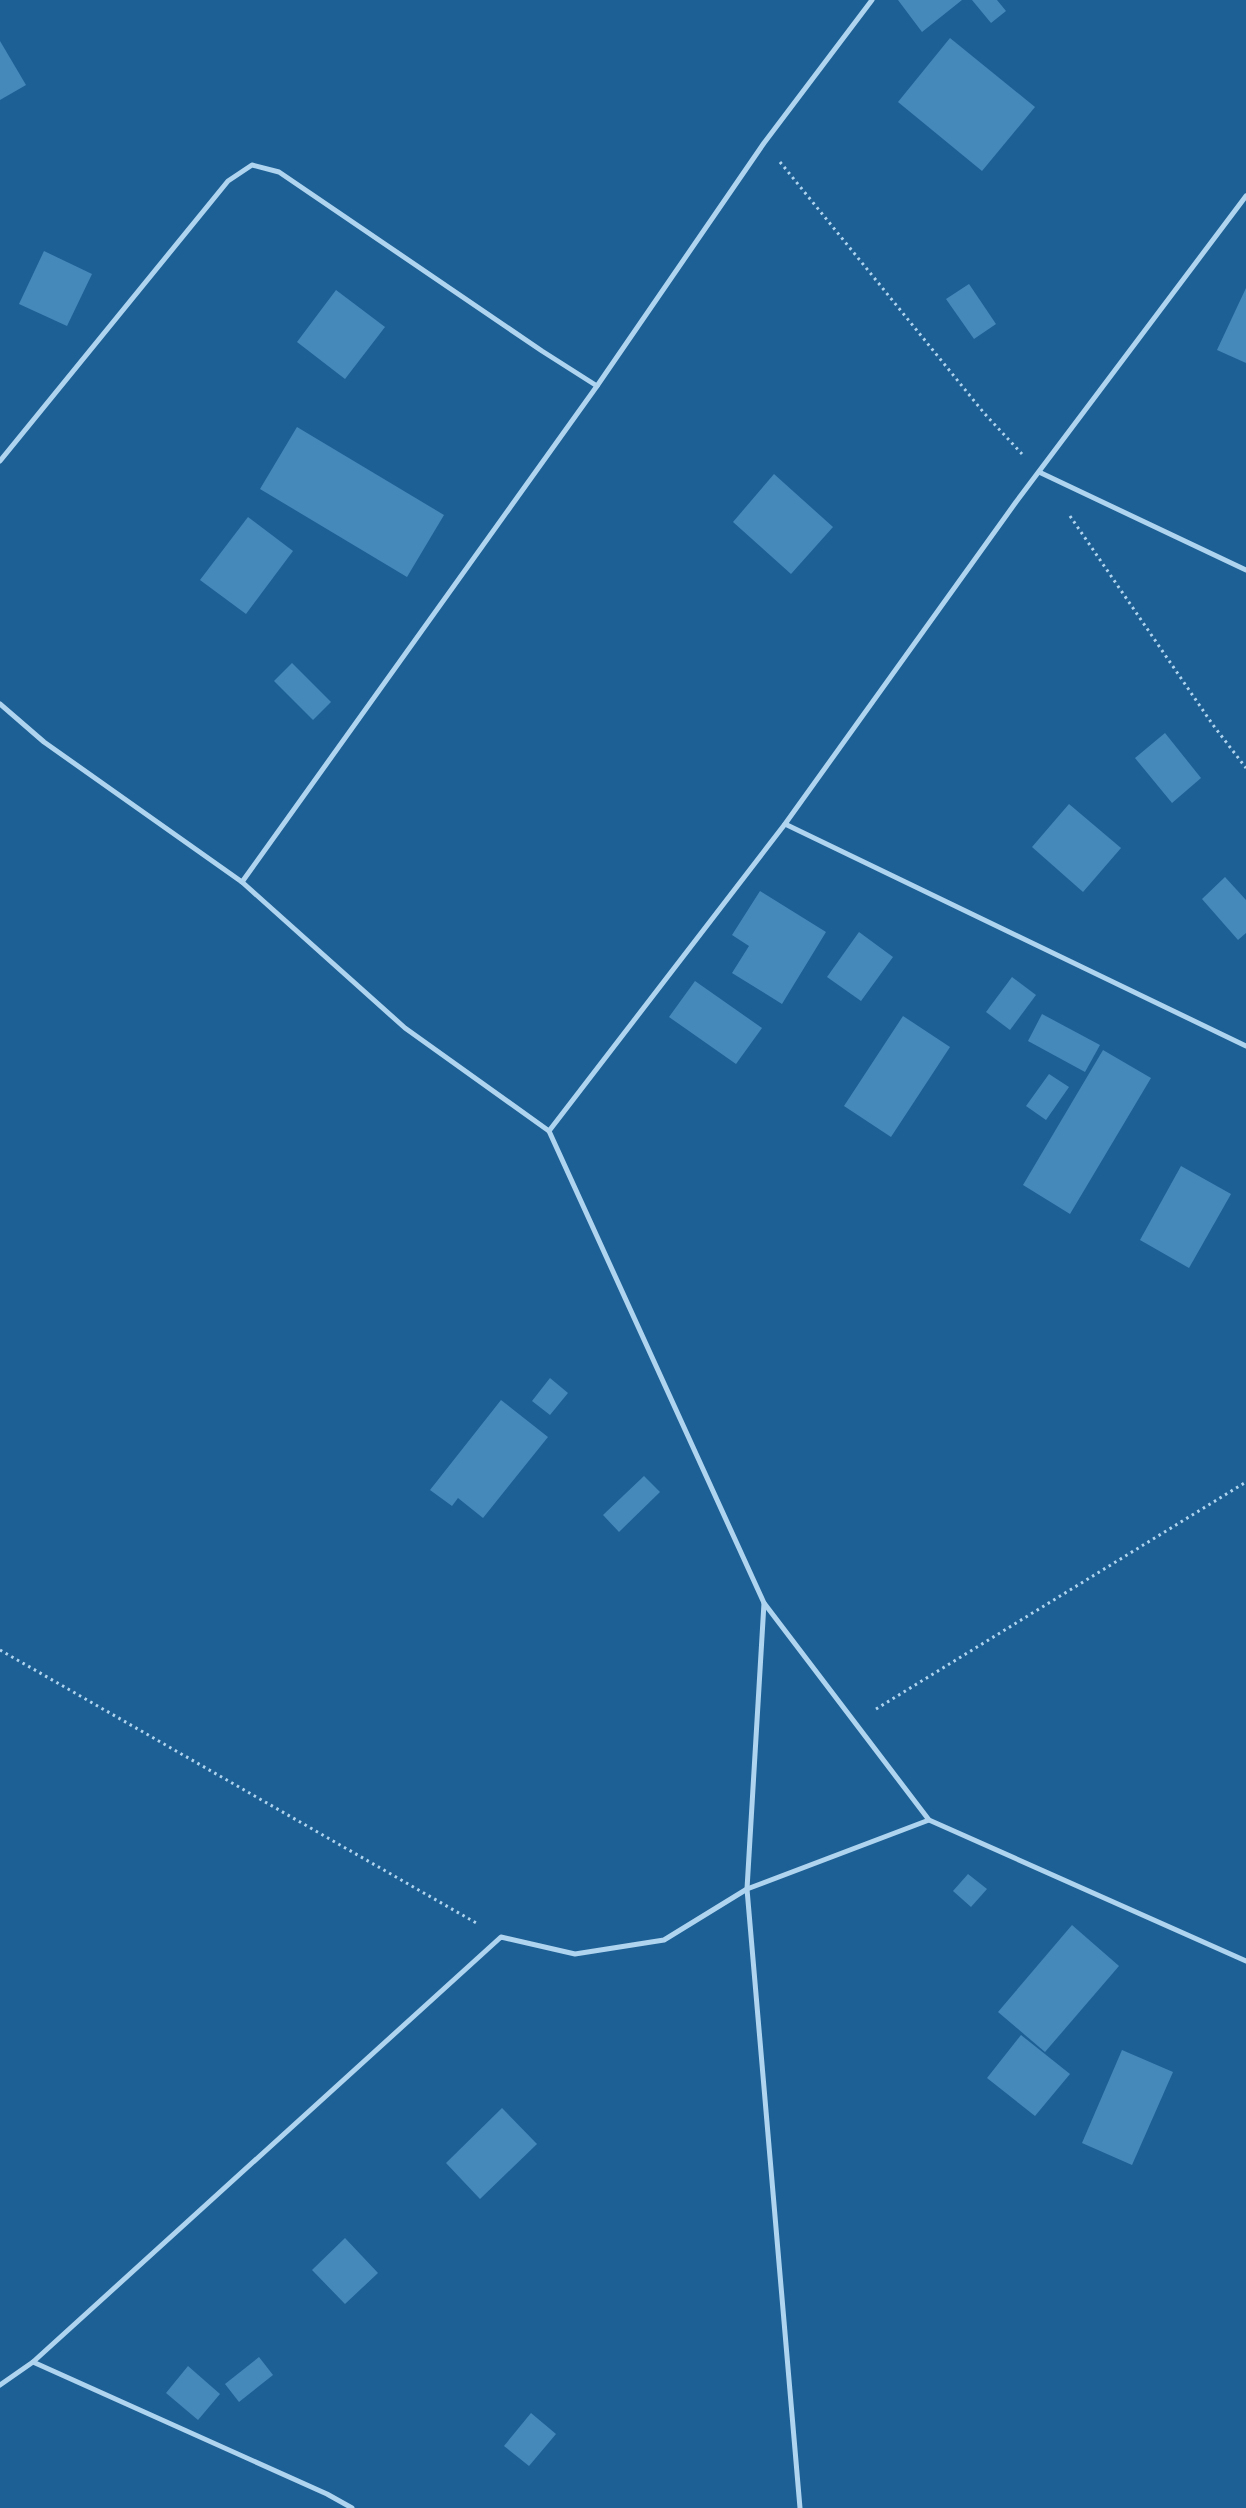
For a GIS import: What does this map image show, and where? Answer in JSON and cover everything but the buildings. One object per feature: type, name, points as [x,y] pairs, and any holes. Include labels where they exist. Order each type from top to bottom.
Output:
[{"type":"street","points":[[242,882],[597,386],[764,143],[872,0]]},
{"type":"street","points":[[0,461],[228,181],[252,165],[278,172],[542,351],[597,386]]},
{"type":"street","points":[[549,1131],[785,824],[1039,472],[1246,196]]},
{"type":"street","points":[[1039,472],[1246,570]]},
{"type":"street","points":[[0,704],[44,742],[242,882],[405,1028],[549,1131],[764,1603],[929,1820],[1246,1961]]},
{"type":"street","points":[[785,824],[1246,1046]]},
{"type":"street","points":[[764,1603],[747,1889],[800,2508]]},
{"type":"street","points":[[0,2385],[33,2362],[500,1937],[575,1954],[664,1940],[747,1889],[929,1820]]},
{"type":"street","points":[[33,2362],[328,2494],[352,2508]]},
{"type":"path","points":[[764,143],[984,413],[1039,472]]},
{"type":"path","points":[[1067,513],[1213,725],[1246,768]]},
{"type":"path","points":[[855,1722],[1246,1482]]},
{"type":"path","points":[[0,1650],[500,1937]]}]
